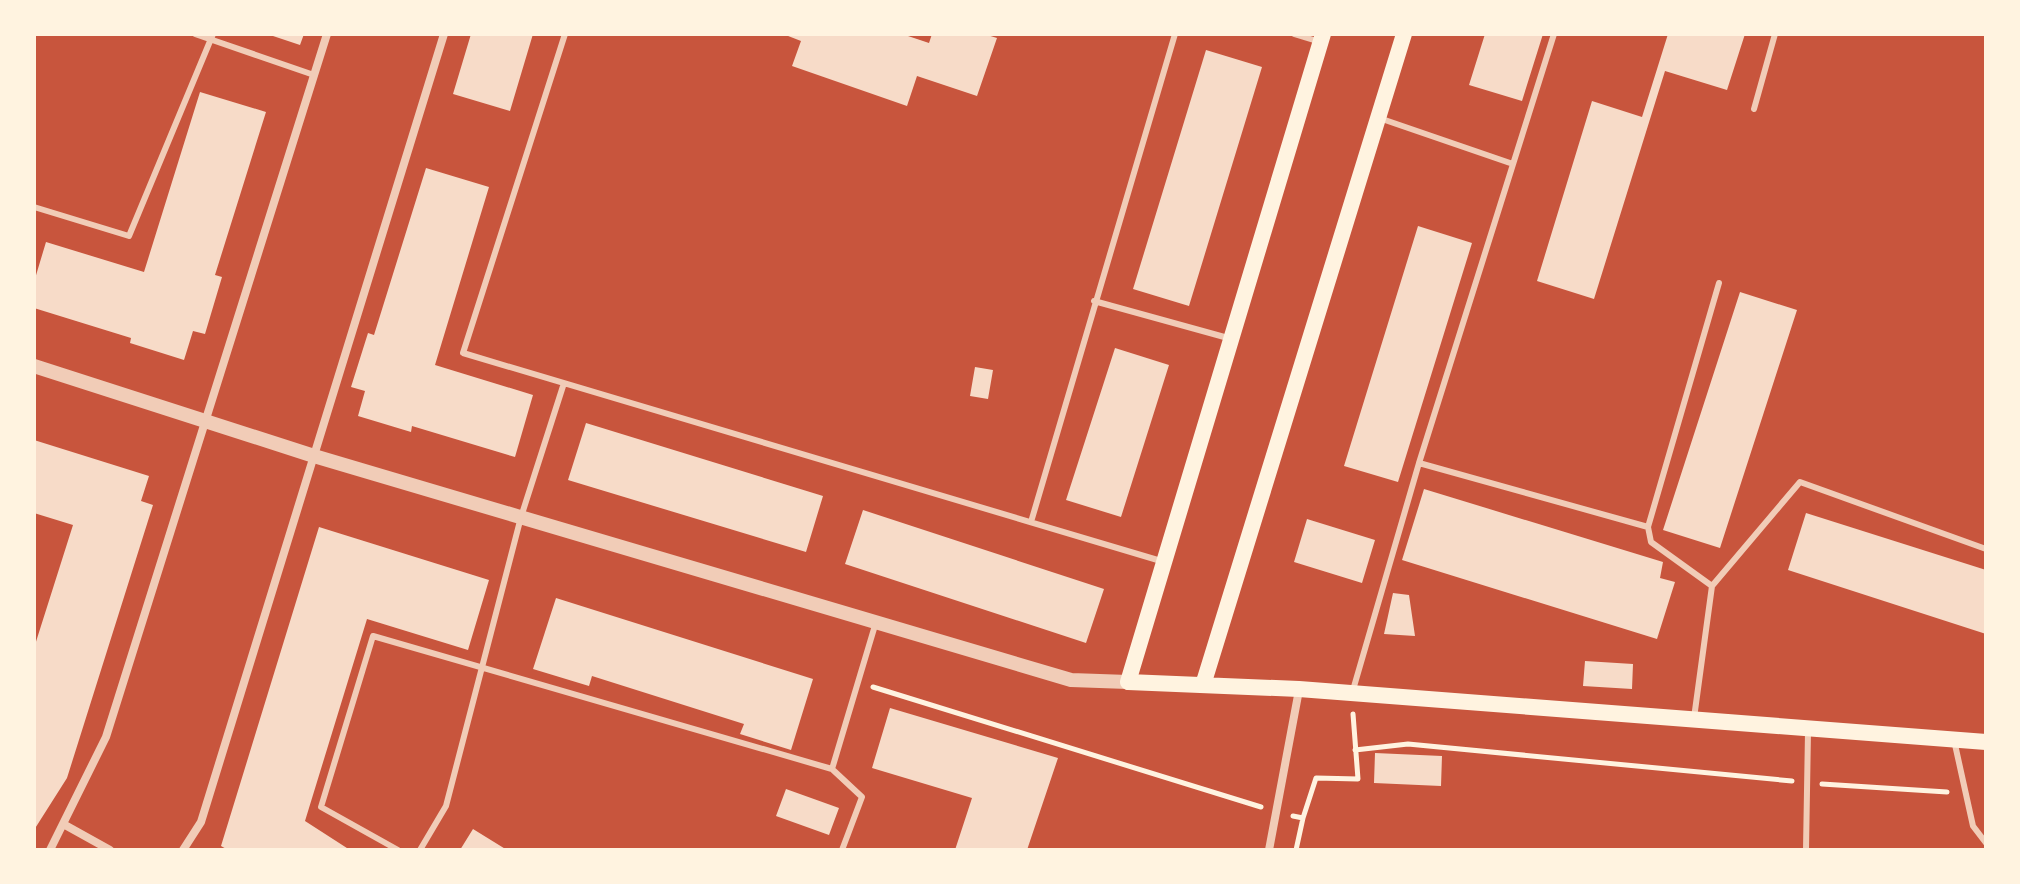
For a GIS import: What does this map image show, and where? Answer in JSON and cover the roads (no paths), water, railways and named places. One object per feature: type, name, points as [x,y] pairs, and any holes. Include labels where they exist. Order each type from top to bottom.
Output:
[{"type":"main road","points":[[1203,685],[1404,34]]},
{"type":"main road","points":[[1322,38],[1128,682],[1299,689],[1986,742]]},
{"type":"street","points":[[50,850],[106,737],[327,34]]},
{"type":"street","points":[[183,850],[201,822],[444,34]]},
{"type":"street","points":[[34,366],[314,456],[1071,680],[1128,682]]},
{"type":"street","points":[[1269,850],[1299,689]]},
{"type":"street","points":[[65,825],[110,850]]},
{"type":"lane","points":[[195,34],[212,36],[314,75]]},
{"type":"lane","points":[[565,34],[463,353],[1165,562]]},
{"type":"lane","points":[[1031,522],[1175,34]]},
{"type":"lane","points":[[1294,34],[1322,38]]},
{"type":"lane","points":[[1352,693],[1419,463],[1554,34]]},
{"type":"lane","points":[[1754,109],[1775,34]]},
{"type":"lane","points":[[34,207],[129,236],[212,36]]},
{"type":"lane","points":[[1378,117],[1513,164]]},
{"type":"lane","points":[[1712,586],[1651,542],[1648,527],[1719,283]]},
{"type":"lane","points":[[1094,301],[1232,339]]},
{"type":"lane","points":[[420,850],[446,806],[521,517],[564,383]]},
{"type":"lane","points":[[1419,463],[1648,527]]},
{"type":"lane","points":[[1694,719],[1712,586],[1800,482],[1986,549]]},
{"type":"lane","points":[[832,769],[876,622]]},
{"type":"lane","points":[[398,850],[321,807],[373,636],[832,769],[862,797],[842,850]]},
{"type":"lane","points":[[1806,850],[1808,728]]},
{"type":"lane","points":[[1954,740],[1973,826],[1986,843]]}]
